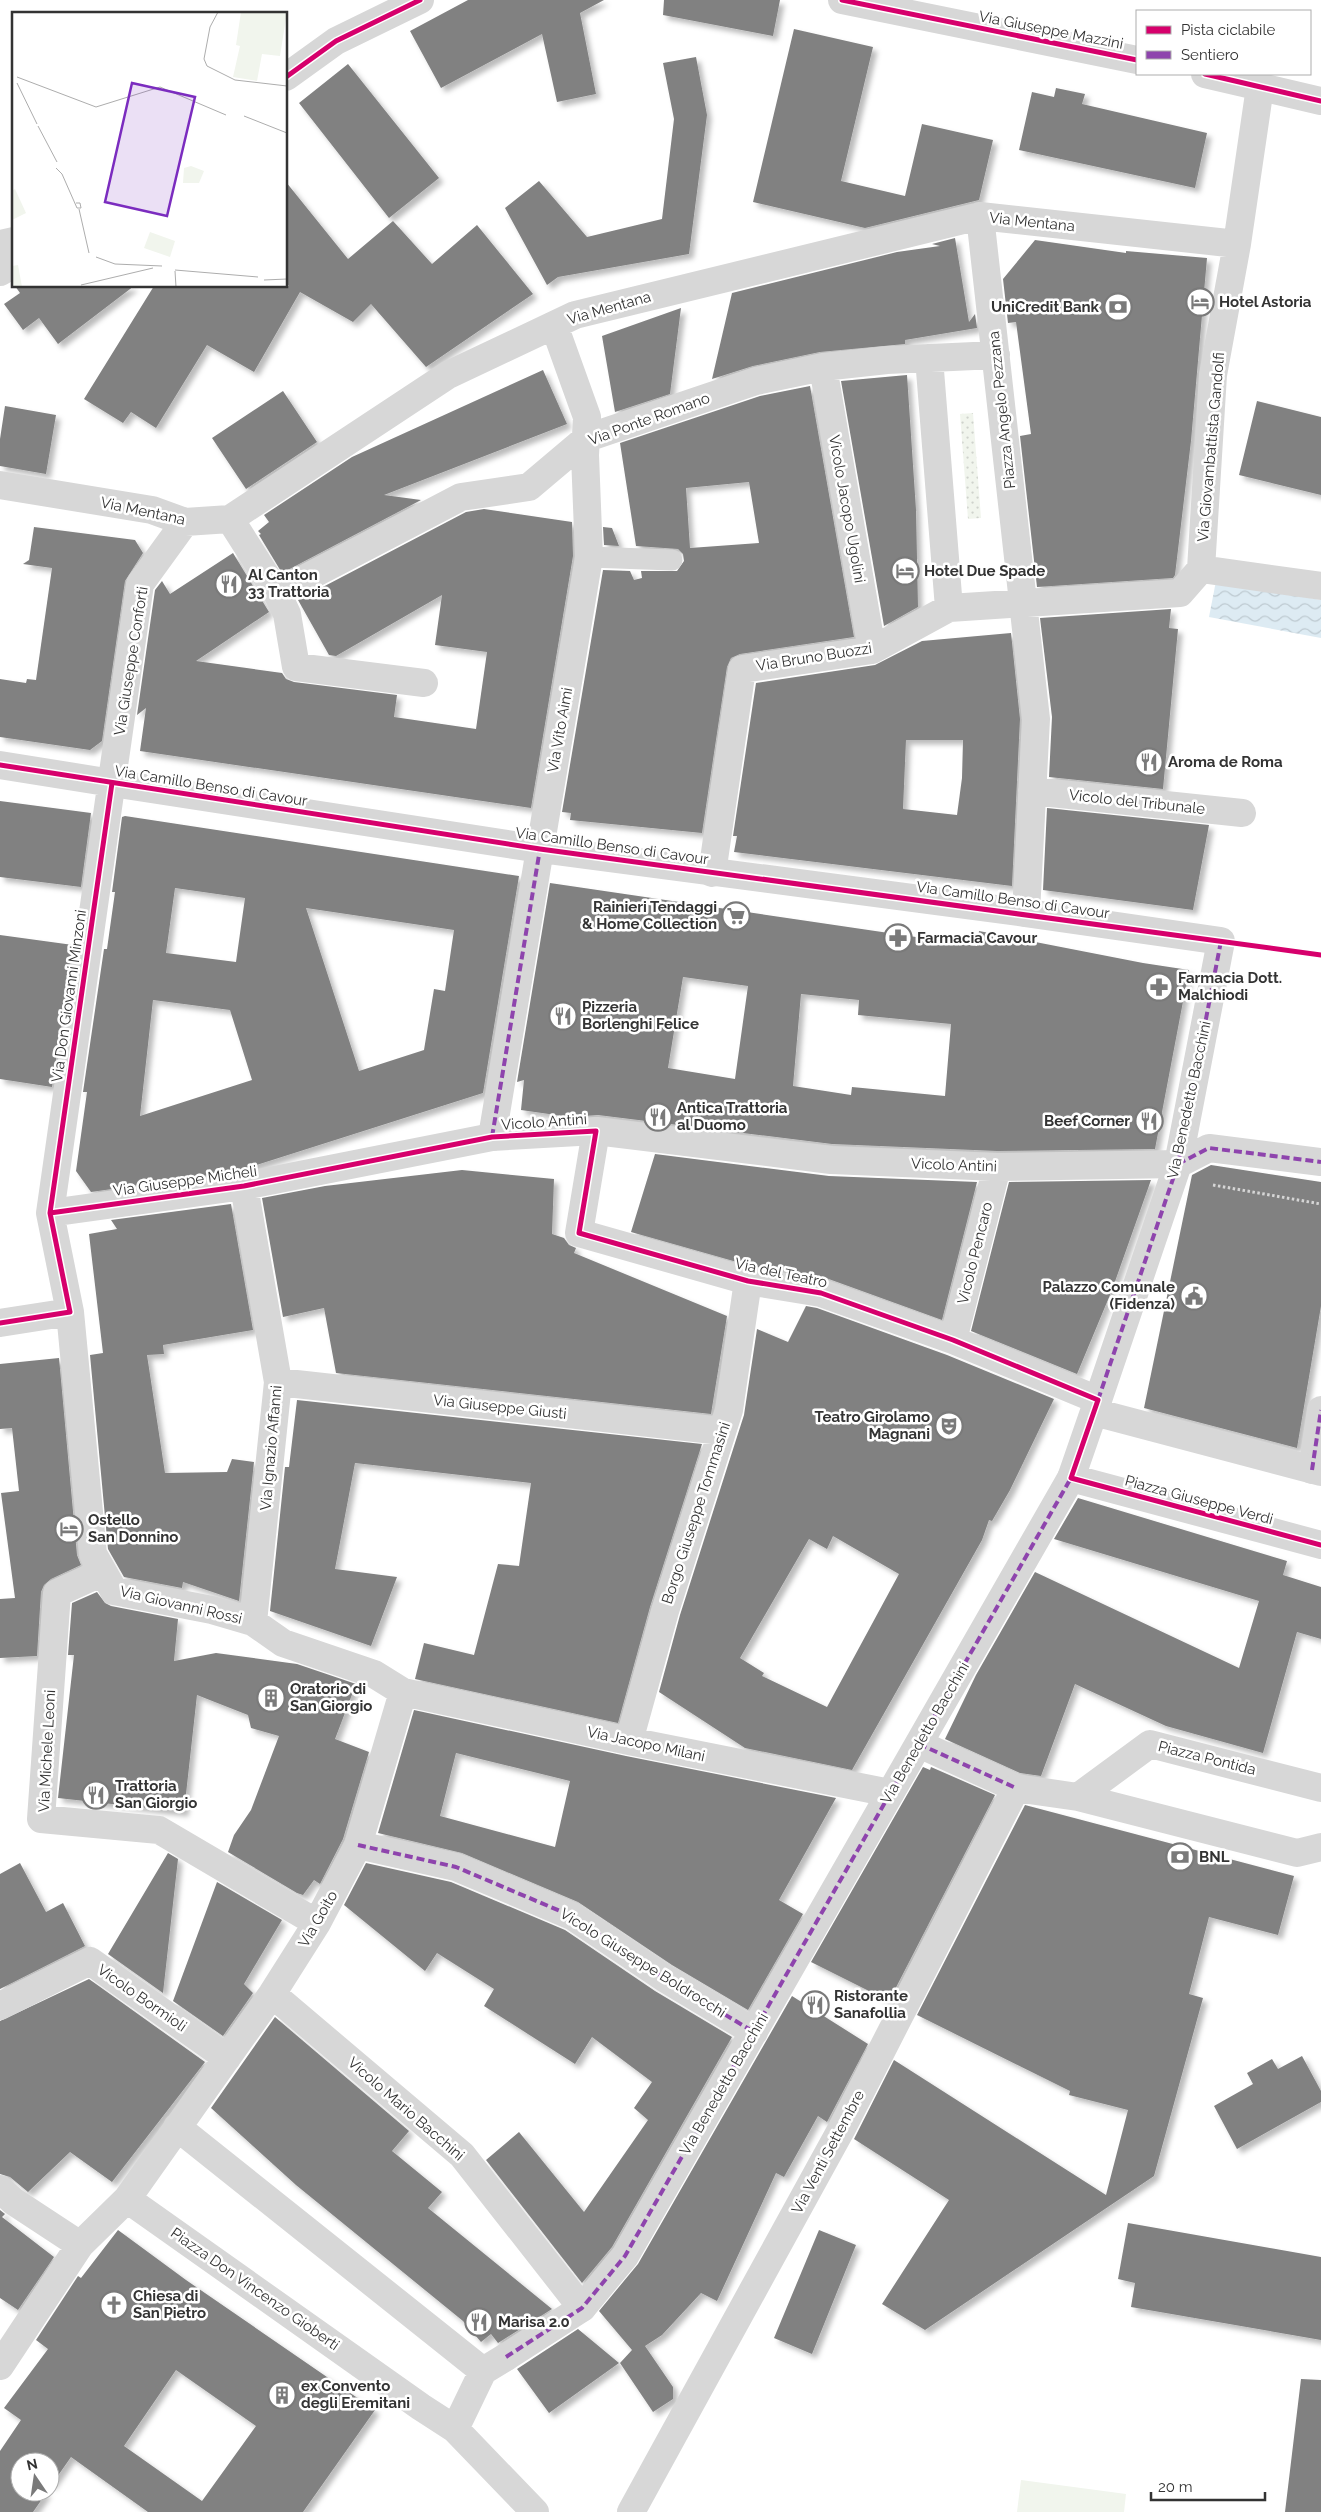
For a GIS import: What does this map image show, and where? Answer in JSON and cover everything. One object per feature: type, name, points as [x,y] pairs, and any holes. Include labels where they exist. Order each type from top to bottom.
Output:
[{"type":"street","points":[[288,76],[336,41],[420,0]]},
{"type":"street","name":"Via Giuseppe Mazzini","points":[[842,0],[1136,60]]},
{"type":"street","points":[[1209,75],[1321,101]]},
{"type":"street","name":"Via Giovambattista Gandolfi","points":[[1202,569],[1213,375],[1237,244],[1260,88]]},
{"type":"street","name":"Via Mentana","points":[[0,485],[152,510],[185,522],[230,519],[448,375],[576,315],[980,216],[1237,244]]},
{"type":"street","name":"Piazza Angelo Pezzana","points":[[980,216],[1036,719],[1026,913]]},
{"type":"street","points":[[0,272],[12,265]]},
{"type":"street","name":"Via Vito Aimi","points":[[492,1137],[589,557],[585,455],[588,438],[587,417],[554,325]]},
{"type":"street","name":"Via Ponte Romano","points":[[278,592],[461,496],[530,487],[588,438],[756,381],[823,367],[929,358],[996,355]]},
{"type":"street","points":[[929,358],[949,608]]},
{"type":"street","name":"Vicolo Jacopo Ugolini","points":[[823,367],[872,650]]},
{"type":"street","points":[[230,519],[278,592],[288,614],[296,667],[424,683]]},
{"type":"street","name":"Via Giuseppe Conforti","points":[[112,783],[140,584],[185,522]]},
{"type":"street","points":[[1202,569],[1321,586]]},
{"type":"street","name":"Via Bruno Buozzi","points":[[712,873],[742,669],[872,650],[949,608],[1180,593],[1202,569]]},
{"type":"street","name":"Via Camillo Benso di Cavour","points":[[0,765],[540,849],[1026,913],[1221,942]]},
{"type":"street","name":"Via Don Giovanni Minzoni","points":[[50,1213],[112,783]]},
{"type":"street","name":"Vicolo del Tribunale","points":[[1032,791],[1242,813]]},
{"type":"street","name":"Via Benedetto Bacchini","points":[[483,2371],[582,2308],[625,2256],[1071,1478],[1175,1172],[1221,942]]},
{"type":"street","name":"Vicolo Antini","points":[[492,1137],[596,1131],[831,1160],[1175,1172]]},
{"type":"street","name":"Via del Teatro","points":[[596,1131],[579,1233],[748,1281],[820,1293],[953,1340],[1096,1406]]},
{"type":"street","name":"Via Giuseppe Micheli","points":[[50,1213],[244,1186],[492,1137]]},
{"type":"street","points":[[1175,1172],[1209,1148],[1321,1162]]},
{"type":"street","name":"Vicolo Pencaro","points":[[953,1340],[997,1167]]},
{"type":"street","name":"Via Ignazio Affanni","points":[[244,1186],[278,1382],[253,1622]]},
{"type":"street","points":[[0,1323],[70,1312],[50,1213]]},
{"type":"street","name":"Borgo Giuseppe Tommasini","points":[[629,1741],[665,1611],[729,1410],[748,1281]]},
{"type":"street","name":"Via Giovanni Rossi","points":[[70,1312],[93,1554],[114,1591],[212,1610],[253,1622],[283,1643],[374,1674],[403,1692]]},
{"type":"street","name":"Via Giuseppe Giusti","points":[[278,1382],[722,1431]]},
{"type":"street","points":[[1096,1406],[1316,1471],[1321,1410]]},
{"type":"street","name":"Piazza Giuseppe Verdi","points":[[1071,1478],[1321,1545]]},
{"type":"street","name":"Via Giovanni Rossi","points":[[57,1593],[103,1572]]},
{"type":"street","name":"Via Michele Leoni","points":[[57,1593],[41,1819],[159,1830],[317,1923]]},
{"type":"street","name":"Via Jacopo Milani","points":[[403,1692],[629,1741],[890,1793]]},
{"type":"street","name":"Via Goito","points":[[227,2058],[272,1994],[317,1923],[358,1845],[403,1692]]},
{"type":"street","points":[[919,1744],[1016,1788],[1078,1797],[1297,1853],[1321,1847]]},
{"type":"street","name":"Piazza Pontida","points":[[1078,1797],[1150,1744],[1321,1788]]},
{"type":"street","name":"Via Venti Settembre","points":[[631,2512],[842,2128],[1016,1788]]},
{"type":"street","name":"Vicolo Giuseppe Boldrocchi","points":[[358,1845],[456,1867],[572,1916],[664,1978],[754,2032]]},
{"type":"street","name":"Vicolo Bormioli","points":[[0,2006],[90,1961],[227,2058]]},
{"type":"street","name":"Vicolo Mario Bacchini","points":[[272,1994],[462,2155],[582,2308]]},
{"type":"street","points":[[0,2366],[8,2335],[80,2245],[127,2199],[227,2058]]},
{"type":"street","points":[[177,2127],[483,2371],[455,2428]]},
{"type":"street","points":[[0,2189],[13,2201],[80,2245]]},
{"type":"street","name":"Piazza Don Vincenzo Gioberti","points":[[127,2199],[421,2407],[455,2428],[535,2512]]},
{"type":"lane","points":[[589,557],[672,560]]},
{"type":"path","points":[[1175,1172],[1321,1204]]},
{"type":"shaded area","points":[[973,413],[981,518],[968,519],[960,414]]},
{"type":"shaded area","points":[[1021,2480],[1126,2494],[1124,2512],[1017,2512]]},
{"type":"water","points":[[1216,581],[1321,600],[1321,638],[1209,617]]},
{"type":"building","points":[[468,0],[604,0],[580,13],[596,94],[557,102],[542,34],[441,88],[410,31]]},
{"type":"building","points":[[664,0],[780,0],[773,36],[663,15]]},
{"type":"building","points":[[794,29],[873,47],[841,181],[905,196],[922,124],[993,140],[979,200],[865,228],[753,202]]},
{"type":"building","points":[[696,57],[707,115],[689,254],[558,277],[547,285],[505,208],[539,181],[587,237],[662,219],[674,119],[663,63]]},
{"type":"building","points":[[348,64],[439,178],[389,218],[299,103]]},
{"type":"building","points":[[1056,88],[1085,94],[1082,104],[1207,133],[1195,188],[1019,150],[1032,92],[1054,97]]},
{"type":"building","points":[[288,184],[348,259],[393,221],[432,264],[477,225],[533,294],[426,367],[371,304],[353,322],[300,292],[254,372],[207,345],[156,428],[131,412],[123,423],[84,399],[153,288],[288,288]]},
{"type":"building","points":[[955,238],[969,322],[975,314],[977,328],[905,340],[905,344],[820,352],[753,366],[712,379],[732,293],[897,252],[940,246],[932,244]]},
{"type":"building","points":[[1035,240],[1126,253],[1126,251],[1207,258],[1191,441],[1175,575],[1173,578],[1037,587],[1020,436],[1031,434],[1016,322],[1008,323],[1003,279]]},
{"type":"building","points":[[16,288],[131,288],[58,344],[39,318],[23,330],[4,304],[20,293]]},
{"type":"building","points":[[681,308],[670,394],[615,412],[602,336]]},
{"type":"building","points":[[543,370],[567,424],[384,495],[421,500],[282,573],[259,535],[261,534],[258,531],[269,522],[264,515],[352,457]]},
{"type":"building","points":[[907,375],[916,510],[918,607],[884,626],[841,381]]},
{"type":"building","points":[[810,386],[854,637],[740,654],[731,658],[727,667],[702,833],[570,820],[571,813],[562,812],[603,570],[630,571],[634,580],[642,578],[641,571],[677,571],[684,561],[683,554],[678,549],[636,546],[620,443],[760,396]],"holes":[[[749,482],[759,543],[690,548],[686,488]]]},
{"type":"building","points":[[283,391],[317,442],[246,489],[212,438]]},
{"type":"building","points":[[1257,401],[1321,417],[1321,495],[1239,475]]},
{"type":"building","points":[[5,406],[56,415],[46,474],[0,466],[0,439]]},
{"type":"building","points":[[484,509],[572,522],[573,556],[531,808],[140,751],[146,708],[137,715],[155,590],[162,581],[170,594],[233,553],[269,612],[196,661],[282,673],[286,679],[294,682],[397,695],[394,717],[476,729],[487,652],[435,645],[442,595],[336,656],[329,655],[298,600],[466,512]]},
{"type":"building","points":[[34,527],[135,540],[143,553],[125,581],[102,741],[90,750],[0,737],[0,679],[26,683],[27,679],[36,680],[52,568],[23,564],[29,560]]},
{"type":"building","points":[[603,527],[612,528],[619,546],[604,545]]},
{"type":"building","points":[[1171,609],[1169,628],[1178,629],[1163,789],[1049,777],[1052,717],[1040,618]]},
{"type":"building","points":[[1011,633],[1020,719],[1012,886],[734,852],[737,836],[733,836],[756,683],[875,665],[922,641]],"holes":[[[906,740],[963,740],[962,778],[957,815],[903,809]]]},
{"type":"building","points":[[0,801],[91,813],[81,887],[0,877]]},
{"type":"building","points":[[1047,808],[1209,825],[1193,910],[1043,890]]},
{"type":"building","points":[[122,817],[519,876],[483,1093],[238,1171],[91,1192],[76,1171],[87,1092],[83,1092],[104,949],[107,949],[115,892],[112,892]],"holes":[[[175,888],[245,898],[236,962],[166,953]],[[306,908],[454,930],[445,991],[434,989],[424,1050],[359,1071]],[[153,1000],[230,1010],[252,1080],[140,1116]]]},
{"type":"building","points":[[550,883],[977,946],[979,931],[1143,963],[1189,970],[1155,1149],[997,1151],[832,1144],[598,1115],[570,1117],[521,1110],[524,1080],[517,1082]],"holes":[[[683,977],[748,986],[735,1079],[668,1068]],[[801,994],[859,1000],[858,1015],[951,1024],[945,1096],[852,1087],[851,1095],[793,1086]]]},
{"type":"building","points":[[0,935],[73,945],[52,1087],[0,1079]]},
{"type":"building","points":[[655,1154],[829,1176],[977,1182],[942,1320],[826,1278],[751,1266],[631,1232]]},
{"type":"building","name":"Palazzo Comunale (Fidenza)","points":[[1211,1165],[1321,1182],[1321,1306],[1297,1448],[1144,1408],[1192,1175]]},
{"type":"building","points":[[462,1170],[554,1179],[552,1234],[564,1238],[569,1245],[576,1248],[574,1253],[727,1316],[711,1414],[336,1373],[324,1308],[283,1317],[262,1198],[325,1186]]},
{"type":"building","points":[[1151,1180],[1112,1290],[1077,1374],[971,1331],[1009,1182]]},
{"type":"building","points":[[231,1204],[253,1330],[163,1345],[164,1354],[147,1355],[165,1473],[227,1472],[232,1459],[254,1462],[239,1601],[183,1582],[182,1588],[124,1577],[108,1549],[90,1355],[103,1353],[89,1234],[117,1229],[111,1220]]},
{"type":"building","points":[[806,1306],[817,1308],[947,1355],[1054,1399],[1010,1490],[992,1521],[989,1520],[982,1540],[852,1770],[745,1748],[659,1692],[680,1615],[744,1415],[757,1329],[788,1342]],"holes":[[[833,1536],[899,1574],[827,1707],[762,1676],[764,1673],[740,1658],[809,1539],[827,1549]]]},
{"type":"building","points":[[59,1358],[77,1555],[81,1565],[51,1579],[44,1585],[41,1592],[37,1656],[0,1658],[0,1599],[15,1598],[1,1493],[19,1491],[12,1428],[0,1429],[0,1364]]},
{"type":"building","points":[[297,1400],[702,1444],[650,1607],[618,1723],[415,1679],[424,1643],[474,1655],[498,1564],[519,1566],[531,1483],[355,1463],[335,1569],[397,1577],[371,1646],[270,1611],[285,1467],[289,1467]]},
{"type":"building","points":[[1078,1498],[1287,1561],[1283,1575],[1321,1587],[1321,1639],[1297,1632],[1263,1753],[1166,1726],[1075,1684],[1041,1776],[1020,1773],[945,1739],[976,1675],[1035,1572],[1239,1668],[1259,1601],[1054,1539]]},
{"type":"building","points":[[97,1592],[105,1603],[111,1606],[178,1619],[174,1661],[216,1653],[297,1664],[356,1684],[335,1739],[369,1752],[343,1839],[320,1884],[314,1880],[303,1895],[297,1893],[228,1852],[234,1835],[251,1810],[279,1736],[251,1728],[248,1715],[197,1695],[184,1812],[58,1798],[74,1655],[68,1655],[72,1603]]},
{"type":"building","points":[[414,1710],[626,1756],[836,1798],[779,1900],[803,1914],[748,2010],[672,1965],[578,1902],[462,1853],[378,1833]],"holes":[[[456,1753],[570,1781],[555,1847],[440,1816]]]},
{"type":"building","points":[[923,1767],[930,1770],[931,1767],[995,1795],[889,2001],[811,1962]]},
{"type":"building","points":[[1025,1805],[1294,1876],[1278,1935],[1209,1917],[1189,1994],[1203,1998],[1154,2176],[925,2330],[882,2304],[949,2200],[854,2139],[894,2060],[1106,2195],[1128,2110],[1069,2095],[1070,2091],[917,2015]]},
{"type":"building","points":[[168,1853],[178,1859],[163,1993],[108,1954]]},
{"type":"building","points":[[20,1863],[46,1912],[63,1903],[85,1946],[0,1989],[0,1874]]},
{"type":"building","points":[[366,1863],[451,1882],[565,1930],[655,1991],[732,2037],[612,2247],[582,2283],[486,2160],[519,2132],[584,2212],[648,2120],[634,2108],[652,2082],[592,2037],[575,2064],[484,2006],[494,1989],[437,1953],[425,1971],[344,1905]]},
{"type":"building","points":[[217,1882],[282,1920],[244,1984],[253,1993],[223,2036],[173,2001]]},
{"type":"building","points":[[89,1979],[205,2062],[112,2182],[70,2152],[28,2192],[10,2177],[0,2174],[0,2021]]},
{"type":"building","points":[[792,1996],[868,2044],[827,2122],[818,2116],[784,2177],[776,2173],[717,2301],[701,2293],[662,2335],[645,2346],[673,2387],[673,2399],[653,2412],[620,2363],[632,2350],[599,2311],[638,2264]]},
{"type":"building","points":[[275,2017],[409,2131],[392,2151],[442,2192],[428,2208],[552,2309],[498,2343],[491,2334],[481,2342],[463,2321],[296,2185],[211,2108]]},
{"type":"building","points":[[1302,2056],[1321,2091],[1321,2102],[1237,2149],[1214,2106],[1253,2084],[1247,2073],[1272,2059],[1278,2069]]},
{"type":"building","points":[[0,2210],[5,2214],[2,2217],[54,2257],[18,2310],[0,2298]]},
{"type":"building","points":[[1128,2223],[1321,2257],[1321,2340],[1131,2307],[1135,2283],[1118,2279]]},
{"type":"building","name":"ex Convento degli Eremitani","points":[[118,2230],[186,2280],[375,2410],[303,2512],[148,2512],[71,2457],[60,2473],[60,2452],[10,2452],[10,2502],[40,2502],[33,2512],[0,2512],[0,2451],[21,2420],[4,2408],[48,2349],[36,2340],[78,2276],[81,2278]],"holes":[[[176,2370],[256,2426],[202,2501],[124,2446]]]},
{"type":"building","points":[[819,2230],[856,2245],[812,2354],[774,2338]]},
{"type":"building","points":[[578,2329],[619,2363],[549,2413],[517,2369]]},
{"type":"building","points":[[1301,2379],[1321,2380],[1321,2512],[1285,2512]]},
{"type":"marked path","points":[[492,1137],[540,849]]},
{"type":"marked path","points":[[1098,1400],[1178,1164],[1221,941],[1218,941]]},
{"type":"marked path","points":[[1178,1164],[1209,1148],[1321,1162]]},
{"type":"marked path","points":[[1312,1470],[1321,1410]]},
{"type":"marked path","points":[[506,2357],[582,2308],[625,2256],[1071,1478]]},
{"type":"marked path","points":[[919,1744],[1016,1788]]},
{"type":"marked path","points":[[358,1845],[456,1867],[572,1916],[664,1978],[754,2032]]},
{"type":"cycle path","points":[[288,76],[336,41],[420,0]]},
{"type":"cycle path","points":[[842,0],[1136,60]]},
{"type":"cycle path","points":[[1209,75],[1321,101]]},
{"type":"cycle path","points":[[0,765],[540,849],[1321,955]]},
{"type":"cycle path","points":[[0,1323],[70,1312],[50,1213],[112,783]]},
{"type":"cycle path","points":[[50,1213],[244,1186],[492,1137],[596,1131],[579,1233],[748,1281],[821,1293],[953,1340],[1098,1400],[1071,1478],[1321,1545]]},
{"type":"place","name":"Hotel Astoria","points":[[1200,302]]},
{"type":"place","name":"UniCredit Bank","points":[[1118,307]]},
{"type":"place","name":"Hotel Due Spade","points":[[905,571]]},
{"type":"place","name":"Al Canton 33 Trattoria","points":[[229,584]]},
{"type":"place","name":"Aroma de Roma","points":[[1149,762]]},
{"type":"place","name":"Rainieri Tendaggi & Home Collection","points":[[736,916]]},
{"type":"place","name":"Farmacia Cavour","points":[[898,938]]},
{"type":"place","name":"Farmacia Dott. Malchiodi","points":[[1159,987]]},
{"type":"place","name":"Pizzeria Borlenghi Felice","points":[[563,1016]]},
{"type":"place","name":"Antica Trattoria al Duomo","points":[[658,1117]]},
{"type":"place","name":"Beef Corner","points":[[1149,1121]]},
{"type":"place","name":"Palazzo Comunale (Fidenza)","points":[[1194,1296]]},
{"type":"place","name":"Teatro Girolamo Magnani","points":[[949,1426]]},
{"type":"place","name":"Ostello San Donnino","points":[[69,1529]]},
{"type":"place","name":"Oratorio di San Giorgio","points":[[271,1698]]},
{"type":"place","name":"Trattoria San Giorgio","points":[[96,1795]]},
{"type":"place","name":"BNL","points":[[1180,1857]]},
{"type":"place","name":"Ristorante Sanafollia","points":[[815,2005]]},
{"type":"place","name":"Chiesa di San Pietro","points":[[114,2305]]},
{"type":"place","name":"Marisa 2.0","points":[[479,2322]]},
{"type":"place","name":"ex Convento degli Eremitani","points":[[282,2395]]}]
